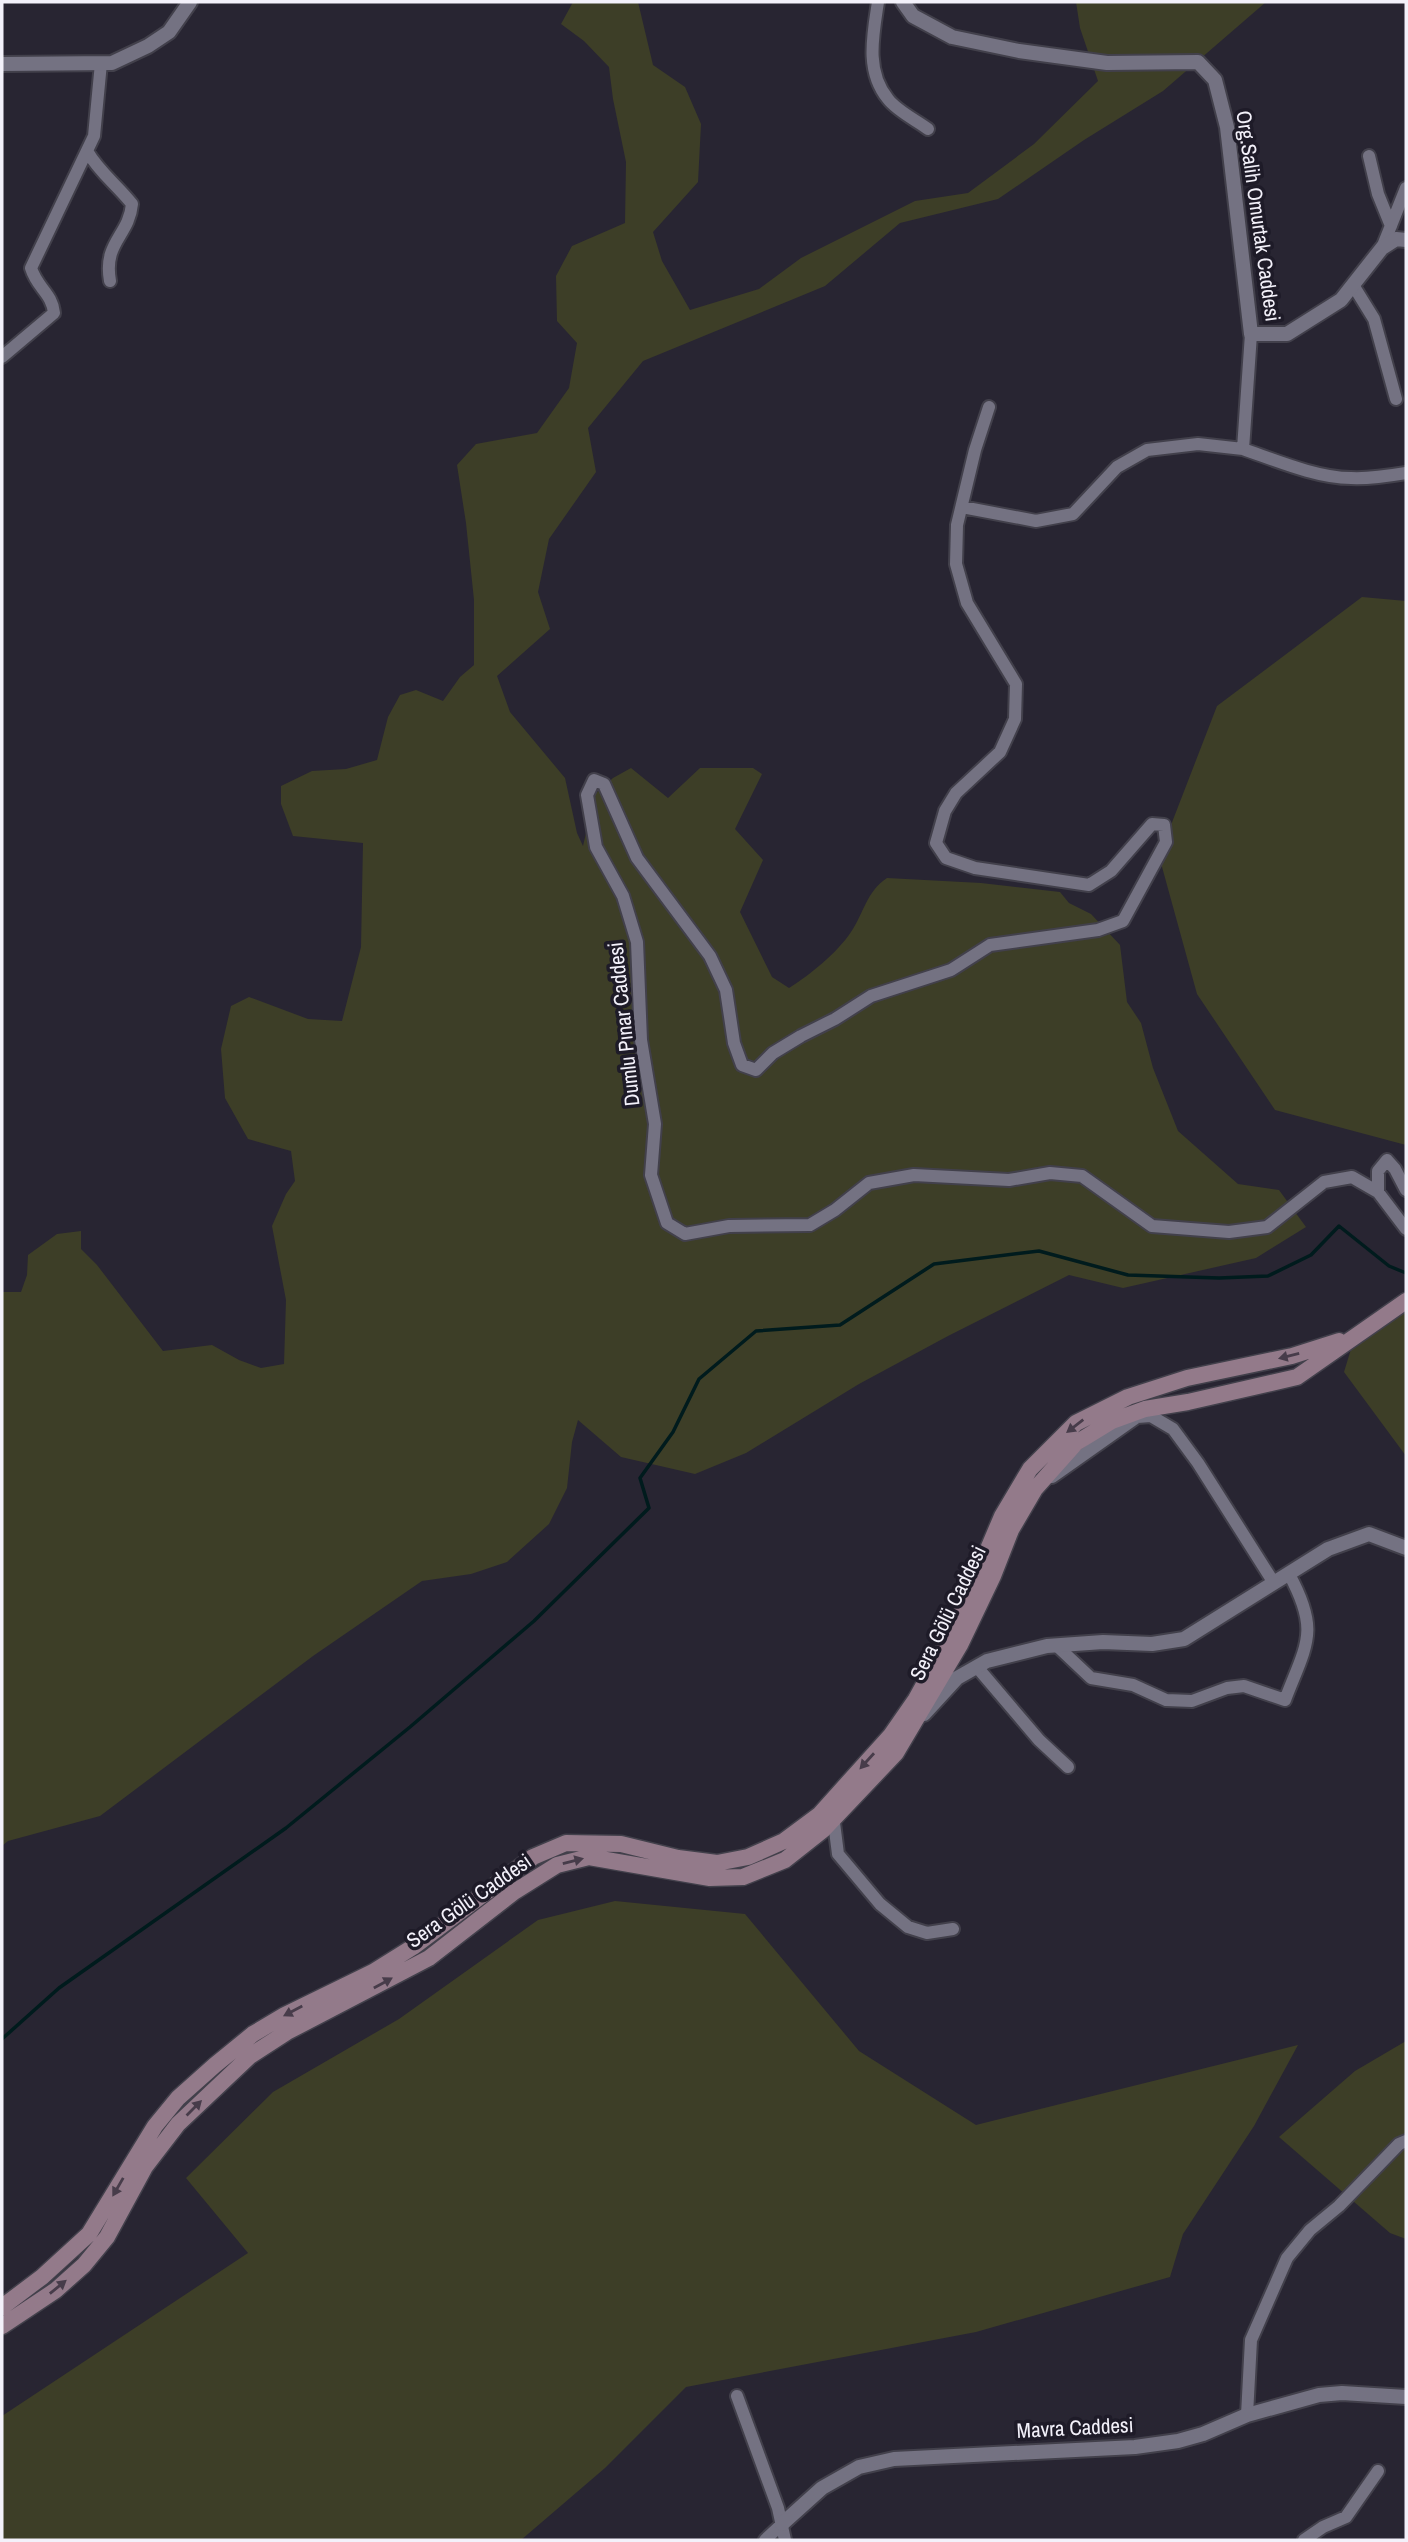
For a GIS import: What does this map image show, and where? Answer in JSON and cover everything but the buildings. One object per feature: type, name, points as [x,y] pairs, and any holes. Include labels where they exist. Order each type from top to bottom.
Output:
[{"type":"main road","name":"Sera Gölü Caddesi","points":[[2,2326],[56,2290],[84,2265],[107,2237],[145,2167],[178,2124],[250,2056],[288,2032],[429,1958],[514,1892],[557,1865],[589,1857],[710,1878],[743,1877],[785,1860],[833,1819],[896,1752],[960,1645],[993,1576],[1011,1530],[1035,1489],[1076,1443],[1112,1420],[1145,1409],[1297,1377],[1406,1301]]},
{"type":"main road","name":"Sera Gölü Caddesi","points":[[2,2307],[42,2277],[89,2234],[163,2117],[178,2098],[253,2034],[403,1954],[533,1857],[566,1843],[621,1844],[678,1858],[718,1863],[748,1857],[784,1841],[819,1815],[891,1735],[916,1699],[952,1634],[1002,1516],[1030,1469],[1076,1423],[1128,1397],[1187,1378],[1292,1356],[1354,1336]]},
{"type":"street","points":[[2,64],[112,63],[148,46],[169,32],[190,2]]},
{"type":"street","points":[[878,2],[871,47],[875,75],[888,100],[928,130]]},
{"type":"street","name":"Org.Salih Omurtak Caddesi","points":[[903,2],[913,16],[952,37],[1019,51],[1107,63],[1198,62],[1214,80],[1227,127],[1251,334],[1287,334],[1341,300],[1382,248]]},
{"type":"street","points":[[2,356],[54,313],[52,300],[35,282],[31,268],[94,136],[101,63]]},
{"type":"street","points":[[87,151],[97,169],[122,191],[132,204],[131,214],[108,256],[110,281]]},
{"type":"street","points":[[1369,156],[1378,194],[1391,226]]},
{"type":"street","points":[[1382,248],[1406,188]]},
{"type":"street","points":[[1382,248],[1396,239],[1406,240]]},
{"type":"street","points":[[1353,285],[1374,319],[1396,399]]},
{"type":"street","points":[[1243,449],[1251,334]]},
{"type":"street","name":"Dumlu Pınar Caddesi","points":[[989,407],[975,450],[957,524],[956,564],[967,603],[1016,684],[1016,719],[1000,752],[956,793],[944,811],[936,843],[946,858],[975,868],[1089,885],[1111,872],[1152,824],[1164,825],[1166,842],[1123,921],[1098,930],[990,945],[951,970],[871,996],[835,1020],[801,1036],[774,1053],[756,1070],[741,1065],[734,1044],[726,990],[710,956],[637,859],[604,784],[594,780],[587,795],[596,847],[623,896],[637,942],[641,1040],[655,1124],[651,1175],[667,1223],[685,1234],[729,1226],[810,1225],[835,1210],[869,1183],[914,1175],[1009,1180],[1050,1172],[1082,1176],[1152,1226],[1229,1232],[1267,1227],[1324,1182],[1352,1178],[1378,1192]]},
{"type":"street","points":[[962,507],[1036,522],[1073,514],[1117,467],[1147,450],[1198,444],[1243,449],[1306,470],[1348,479],[1406,473]]},
{"type":"street","points":[[1406,1189],[1395,1168],[1387,1160],[1378,1171],[1378,1192],[1406,1229]]},
{"type":"street","points":[[1002,1516],[1035,1489],[1137,1417],[1151,1416],[1164,1422],[1179,1437],[1274,1583]]},
{"type":"street","points":[[891,1735],[915,1724],[957,1678],[987,1661],[1056,1645],[1103,1642],[1152,1644],[1184,1639],[1328,1549],[1369,1534],[1406,1548]]},
{"type":"street","points":[[1056,1645],[1091,1678],[1133,1685],[1166,1700],[1192,1701],[1227,1688],[1244,1686],[1285,1700],[1304,1652],[1309,1627],[1304,1601],[1289,1574]]},
{"type":"street","points":[[977,1667],[1039,1740],[1068,1767]]},
{"type":"street","points":[[831,1801],[838,1854],[880,1904],[908,1927],[927,1933],[953,1929]]},
{"type":"street","points":[[1247,2415],[1251,2340],[1287,2258],[1310,2230],[1339,2206],[1399,2144],[1406,2141]]},
{"type":"street","name":"Mavra Caddesi","points":[[765,2540],[822,2488],[859,2467],[870,2464],[894,2459],[1135,2447],[1178,2441],[1203,2434],[1247,2415],[1319,2395],[1342,2393],[1406,2397]]},
{"type":"street","points":[[737,2396],[782,2524],[785,2540]]},
{"type":"street","points":[[1304,2540],[1323,2527],[1346,2517],[1378,2471]]},
{"type":"green space","points":[[573,2],[638,2],[653,65],[685,87],[701,124],[698,182],[653,232],[662,261],[690,310],[759,289],[801,258],[915,201],[968,193],[1034,144],[1098,81],[1080,28],[1076,2],[1266,2],[1163,91],[1084,140],[998,199],[900,223],[825,286],[643,361],[588,428],[596,472],[549,539],[538,592],[550,629],[497,676],[510,712],[565,778],[577,833],[583,846],[595,794],[613,778],[631,768],[668,798],[700,768],[753,768],[762,774],[735,829],[763,860],[740,912],[772,977],[789,988],[831,956],[851,932],[874,890],[887,878],[981,883],[1060,892],[1069,903],[1091,914],[1120,945],[1127,1002],[1141,1023],[1153,1068],[1178,1131],[1238,1184],[1279,1190],[1306,1227],[1256,1258],[1123,1288],[1069,1275],[859,1384],[746,1453],[695,1474],[621,1457],[578,1420],[572,1442],[567,1488],[549,1524],[507,1562],[471,1574],[422,1581],[313,1656],[100,1816],[8,1841],[2,1846],[2,1292],[21,1292],[27,1275],[28,1255],[57,1234],[81,1231],[81,1249],[97,1265],[163,1351],[212,1345],[239,1360],[261,1368],[284,1364],[286,1300],[272,1226],[295,1181],[291,1151],[248,1139],[225,1098],[221,1049],[231,1006],[249,997],[308,1019],[342,1021],[361,947],[363,843],[293,836],[281,804],[281,786],[312,771],[346,769],[377,760],[388,717],[400,695],[416,690],[443,701],[460,677],[474,665],[474,600],[457,465],[476,444],[537,433],[569,388],[577,343],[557,321],[556,276],[572,246],[625,223],[626,162],[609,67],[584,41],[561,24]]},
{"type":"green space","points":[[1362,597],[1406,601],[1406,1145],[1275,1110],[1197,994],[1159,856],[1217,706]]},
{"type":"green space","points":[[1406,1301],[1406,1456],[1344,1372],[1355,1336]]},
{"type":"green space","points":[[615,1901],[745,1914],[859,2051],[976,2125],[1298,2045],[1254,2126],[1183,2234],[1170,2277],[976,2332],[686,2387],[605,2468],[521,2540],[2,2540],[2,2416],[248,2253],[186,2178],[273,2092],[399,2019],[538,1920]]},
{"type":"green space","points":[[1406,2041],[1406,2239],[1390,2233],[1279,2137],[1355,2071]]},
{"type":"waterway","points":[[2,2039],[59,1988],[286,1828],[534,1621],[649,1508],[640,1478],[673,1432],[699,1379],[756,1331],[840,1325],[934,1264],[1039,1251],[1128,1275],[1219,1278],[1268,1276],[1311,1255],[1339,1226],[1389,1266],[1406,1273]]}]
